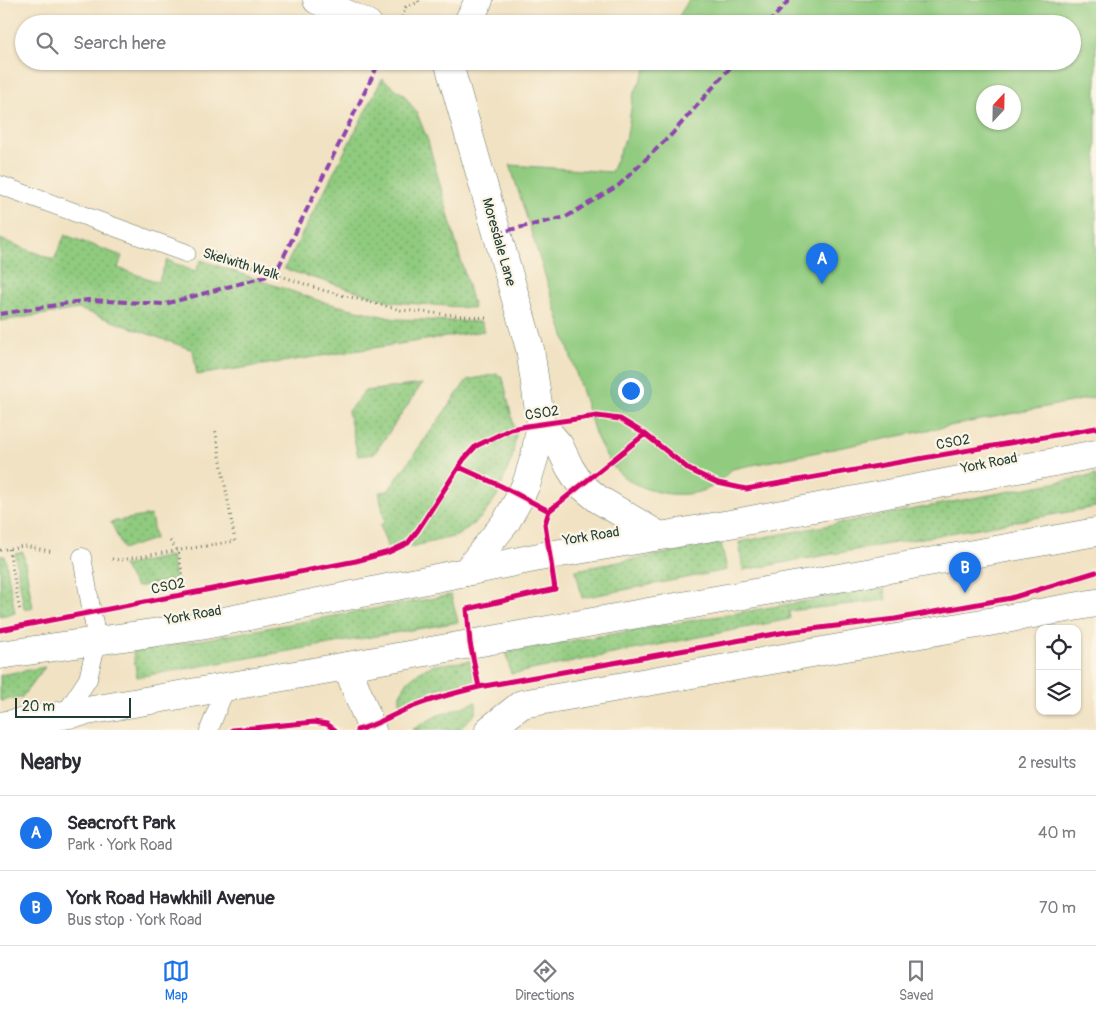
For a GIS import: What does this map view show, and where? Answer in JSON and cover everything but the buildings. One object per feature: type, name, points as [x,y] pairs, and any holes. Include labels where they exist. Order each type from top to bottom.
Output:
[{"type":"main road","points":[[317,0],[349,15]]},
{"type":"main road","points":[[472,15],[479,0]]},
{"type":"main road","name":"Moresdale Lane","points":[[451,70],[530,349],[541,424],[528,482],[506,522],[466,572]]},
{"type":"main road","points":[[541,424],[559,445],[581,485],[611,508],[660,536]]},
{"type":"main road","name":"York Road","points":[[0,655],[200,626],[549,554],[660,536],[1096,454]]},
{"type":"main road","points":[[0,726],[1096,532]]},
{"type":"main road","points":[[489,730],[522,704],[1096,603]]},
{"type":"main road","points":[[347,666],[372,730]]},
{"type":"lane","name":"Skelwith Walk","points":[[0,185],[186,253]]},
{"type":"lane","points":[[65,714],[88,679],[97,641],[82,557]]},
{"type":"lane","points":[[209,730],[226,687]]},
{"type":"path","points":[[403,15],[406,7],[419,2],[418,0]]},
{"type":"path","points":[[0,550],[24,546],[82,557],[120,560],[235,541],[215,428]]},
{"type":"path","points":[[170,541],[178,550],[184,582]]},
{"type":"path","points":[[9,549],[20,612]]},
{"type":"green space","points":[[689,0],[1096,0],[1096,397],[732,469],[712,487],[700,492],[688,494],[661,493],[635,484],[615,469],[596,436],[510,165],[611,172],[627,135],[633,96],[646,70],[1081,70],[1081,15],[680,15]]},
{"type":"green space","points":[[382,79],[403,94],[417,113],[428,141],[474,308],[393,302],[284,269]]},
{"type":"green space","points":[[65,235],[122,256],[118,268],[158,282],[167,260],[195,272],[201,260],[323,302],[395,319],[481,322],[484,331],[197,375],[193,350],[79,309],[0,321],[0,239],[54,260]]},
{"type":"green space","points":[[497,374],[503,378],[516,436],[512,458],[497,496],[482,517],[457,536],[389,552],[380,525],[385,522],[379,492],[388,491],[467,380]]},
{"type":"green space","points":[[422,384],[374,454],[358,456],[348,411],[365,391]]},
{"type":"green space","points":[[1096,475],[1096,507],[743,570],[739,542]]},
{"type":"green space","points":[[151,515],[155,539],[123,549],[111,522]]},
{"type":"green space","points":[[721,543],[727,570],[582,598],[576,570]]},
{"type":"green space","points":[[23,552],[33,608],[24,609],[15,554]]},
{"type":"green space","points":[[0,556],[5,556],[15,613],[0,616]]},
{"type":"green space","points":[[171,556],[175,579],[136,587],[123,566]]},
{"type":"green space","points":[[884,588],[886,600],[789,611],[790,619],[511,674],[506,652]]},
{"type":"green space","points":[[451,595],[458,622],[137,677],[133,652]]},
{"type":"green space","points":[[470,661],[474,681],[435,689],[400,705],[400,694],[408,681],[420,671],[434,665]]},
{"type":"green space","points":[[45,667],[22,697],[0,701],[0,675]]},
{"type":"green space","points":[[476,702],[476,713],[459,730],[412,730],[436,716]]},
{"type":"marked path","points":[[776,15],[789,0]]},
{"type":"marked path","points":[[0,314],[88,300],[165,304],[275,274],[376,70]]},
{"type":"marked path","points":[[496,233],[566,217],[619,185],[672,134],[728,70]]},
{"type":"cycle path","name":"CS02","points":[[0,630],[356,561],[389,552],[408,543],[464,459],[476,446],[511,429],[527,426],[597,416],[620,419],[645,434],[690,470],[718,483],[746,489],[1096,428]]},
{"type":"cycle path","points":[[459,467],[549,511],[645,434]]},
{"type":"cycle path","points":[[479,687],[470,643],[467,609],[555,589],[545,524],[549,511]]},
{"type":"cycle path","points":[[357,730],[424,702],[479,687],[786,632],[895,619],[1011,598],[1096,572]]},
{"type":"cycle path","points":[[232,730],[314,722],[327,724],[335,730]]},
{"type":"place","name":"Seacroft Park","points":[[822,284]]},
{"type":"place","name":"York Road Hawkhill Avenue","points":[[965,593]]}]
